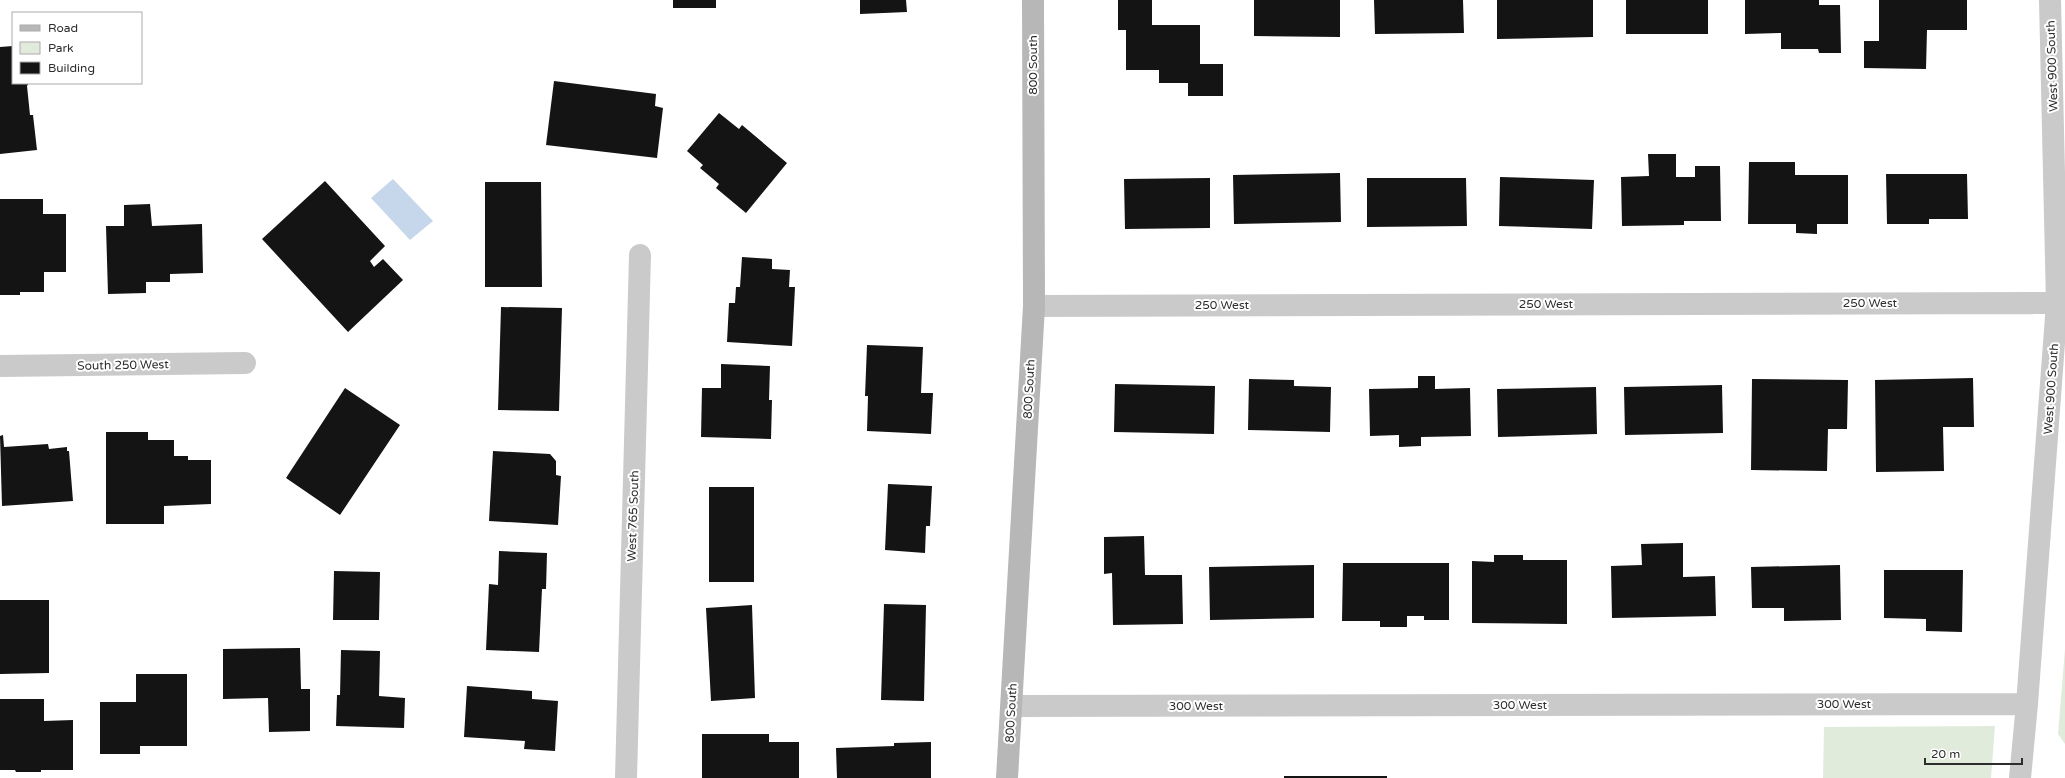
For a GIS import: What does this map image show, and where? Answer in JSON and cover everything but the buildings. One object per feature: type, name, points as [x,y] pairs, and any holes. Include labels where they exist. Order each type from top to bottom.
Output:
[{"type":"main road","name":"800 South","points":[[1007,778],[1034,306],[1033,0]]},
{"type":"street","name":"West 900 South","points":[[2020,778],[2027,704],[2057,303],[2050,0]]},
{"type":"street","name":"West 765 South","points":[[626,778],[640,255]]},
{"type":"street","name":"250 West","points":[[1034,306],[2057,303]]},
{"type":"street","name":"South 250 West","points":[[0,366],[245,363]]},
{"type":"street","name":"300 West","points":[[1012,706],[2027,704]]},
{"type":"green space","points":[[2065,649],[2065,744],[2058,734]]},
{"type":"green space","points":[[1995,726],[1991,778],[1823,778],[1824,727]]},
{"type":"water","points":[[393,179],[433,221],[410,240],[371,198]]}]
